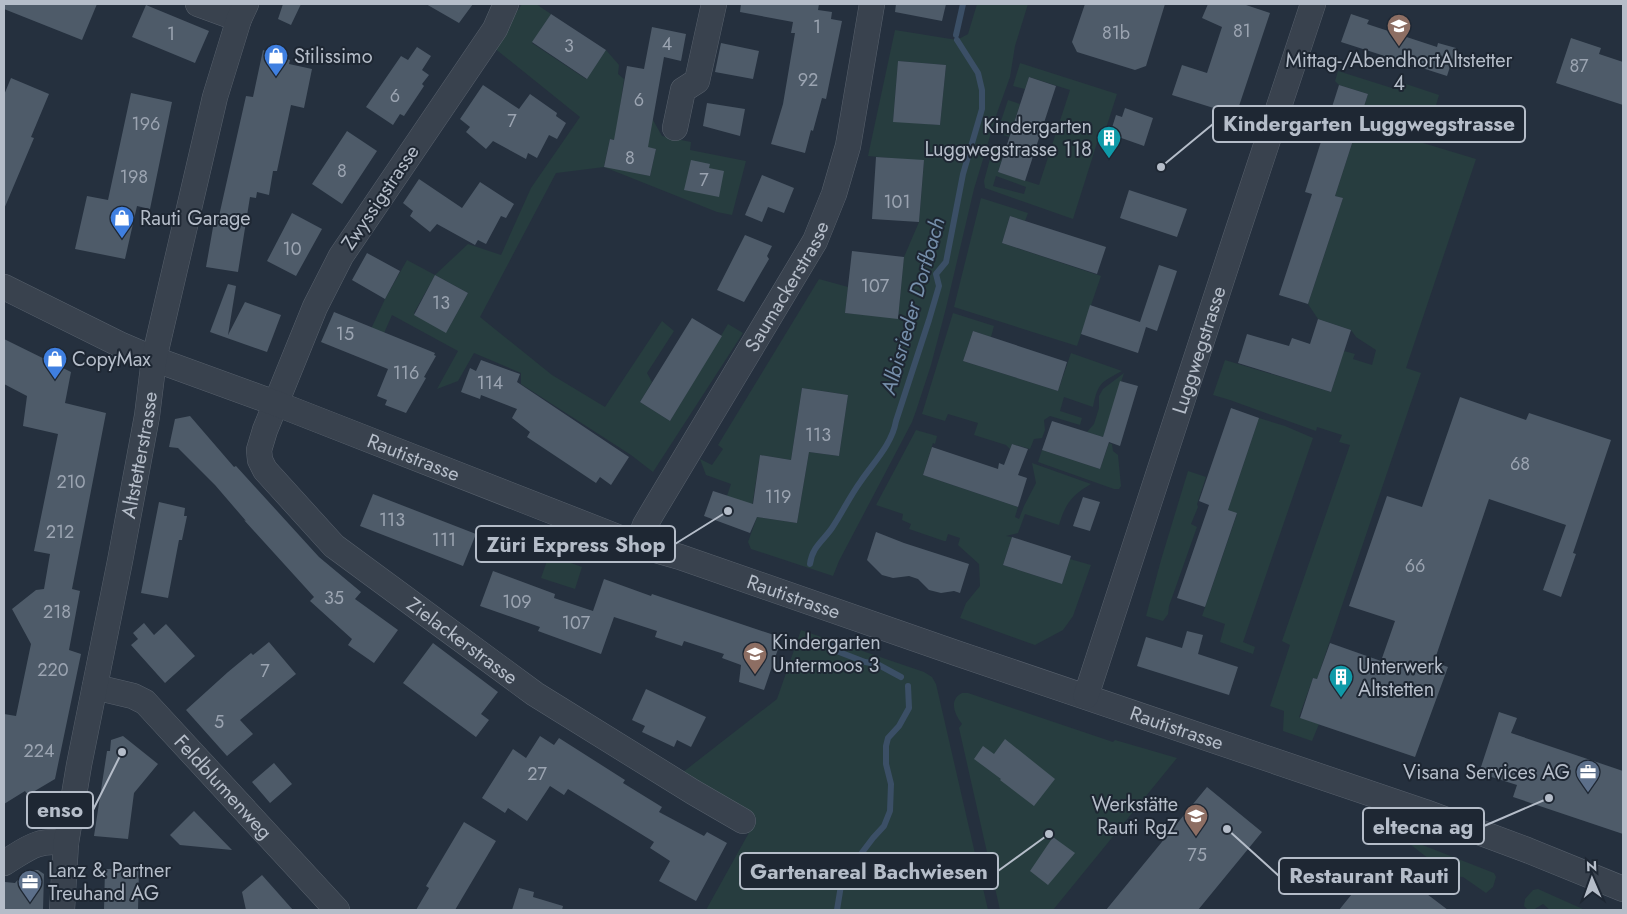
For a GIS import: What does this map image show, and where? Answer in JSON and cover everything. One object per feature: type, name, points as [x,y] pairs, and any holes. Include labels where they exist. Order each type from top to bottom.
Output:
[{"type":"street","points":[[198,4],[242,12]]},
{"type":"street","name":"Zwyssigstrasse","points":[[276,403],[315,307],[341,256],[495,29],[506,4]]},
{"type":"street","points":[[675,128],[683,90],[696,81],[714,4]]},
{"type":"street","name":"Saumackerstrasse","points":[[638,544],[654,508],[814,241],[834,194],[848,146],[872,4]]},
{"type":"street","name":"Luggwegstrasse","points":[[1086,696],[1314,4]]},
{"type":"street","name":"Altstetterstrasse","points":[[62,910],[66,843],[78,765],[95,687],[147,416],[154,359],[215,97],[242,12]]},
{"type":"street","name":"Rautistrasse","points":[[4,287],[154,359],[276,403],[638,544],[1442,818],[1623,889]]},
{"type":"street","name":"Zielackerstrasse","points":[[276,403],[259,450],[260,460],[265,470],[334,546],[535,694],[743,821]]},
{"type":"street","name":"Feldblumenweg","points":[[95,687],[133,696],[145,702],[336,910]]},
{"type":"street","points":[[4,863],[38,843],[50,841],[66,843]]},
{"type":"green space","points":[[522,4],[536,4],[551,14],[532,43],[586,79],[606,50],[619,65],[618,74],[624,79],[619,115],[653,120],[662,136],[691,142],[690,150],[746,161],[732,215],[717,212],[604,167],[556,173],[480,317],[552,375],[605,407],[662,321],[674,331],[647,373],[652,382],[640,402],[670,421],[728,324],[743,333],[653,472],[631,455],[521,384],[521,373],[474,353],[458,381],[437,389],[458,351],[392,315],[381,340],[371,329],[407,260],[435,275],[468,244],[501,255],[531,188],[580,117],[493,47]],"holes":[[[610,139],[656,149],[650,176],[604,166]],[[435,275],[468,293],[447,331],[414,313]]]},
{"type":"green space","points":[[977,4],[1028,4],[1015,46],[1010,77],[974,189],[931,365],[912,422],[839,561],[833,576],[751,549],[748,542],[757,517],[797,523],[809,452],[839,456],[848,395],[802,388],[791,460],[760,455],[752,507],[727,496],[731,484],[706,475],[700,459],[712,465],[723,449],[718,445],[819,279],[848,287],[845,313],[898,318],[904,257],[919,222],[924,161],[868,156],[895,30],[957,40],[968,34]],"holes":[[[898,61],[946,65],[940,125],[893,121]]]},
{"type":"green space","points":[[1020,63],[1117,94],[1101,144],[1097,143],[1073,219],[985,188],[984,181],[993,148],[1004,152],[998,172],[1039,185],[1070,90],[1029,77],[1025,89],[1013,86]],"holes":[[[996,176],[1026,187],[1024,194],[993,186]]]},
{"type":"green space","points":[[1338,71],[1395,89],[1397,81],[1439,95],[1434,112],[1461,121],[1458,129],[1431,120],[1423,143],[1476,159],[1406,368],[1421,373],[1317,679],[1313,678],[1299,717],[1319,724],[1312,741],[1283,731],[1284,711],[1270,706],[1290,645],[1282,641],[1350,445],[1339,442],[1342,435],[1317,427],[1316,431],[1213,395],[1225,360],[1331,392],[1344,351],[1355,354],[1353,359],[1372,365],[1376,350],[1356,337],[1351,330],[1318,319],[1308,304],[1343,198],[1335,196],[1368,94],[1339,85],[1335,81]]},
{"type":"green space","points":[[1008,100],[1020,104],[1009,137],[997,133]]},
{"type":"green space","points":[[981,198],[1028,213],[1025,221],[1010,216],[1002,243],[1101,276],[1077,346],[954,307]]},
{"type":"green space","points":[[953,313],[994,326],[991,337],[973,331],[963,361],[1058,391],[1071,353],[1122,371],[1101,384],[1093,407],[1064,397],[1060,411],[1082,418],[1080,425],[1050,416],[1044,420],[1045,430],[1042,438],[1034,439],[1030,449],[1012,444],[1010,449],[1006,445],[974,435],[978,423],[948,414],[945,421],[922,414]]},
{"type":"green space","points":[[1124,373],[1103,437],[1087,432],[1094,424],[1099,408],[1099,396],[1103,389]]},
{"type":"green space","points":[[1259,418],[1285,426],[1313,438],[1243,642],[1255,647],[1253,654],[1220,642],[1225,624],[1202,616],[1237,514],[1228,510]]},
{"type":"green space","points":[[916,430],[937,436],[923,475],[1018,507],[1015,517],[1019,519],[1036,483],[1032,463],[1091,484],[1070,501],[1059,525],[1025,514],[1018,533],[1006,536],[1012,537],[1003,565],[1062,584],[1070,559],[1091,565],[1073,616],[1063,630],[1035,645],[960,618],[966,603],[980,586],[979,564],[958,545],[960,538],[948,534],[946,541],[944,541],[909,529],[911,524],[902,520],[903,514],[876,505]]},
{"type":"green space","points":[[1109,443],[1112,444],[1113,451],[1118,455],[1121,486],[1119,489],[1114,489],[1038,462],[1042,450],[1100,469]]},
{"type":"green space","points":[[1188,471],[1206,477],[1191,524],[1197,527],[1169,606],[1168,614],[1163,621],[1146,616]]},
{"type":"green space","points":[[549,555],[582,567],[575,589],[541,578]]},
{"type":"green space","points":[[801,630],[924,672],[932,677],[936,684],[988,910],[706,910],[756,820],[678,776],[777,699]]},
{"type":"green space","points":[[962,693],[968,693],[1113,742],[1115,740],[1177,758],[1053,910],[1000,910],[959,728],[962,724],[954,708],[955,700]]},
{"type":"green space","points":[[1402,837],[1494,873],[1496,877],[1493,887],[1486,893],[1463,877],[1451,876]]},
{"type":"green space","points":[[1538,889],[1585,910],[1550,910],[1543,904],[1533,910],[1528,910],[1524,906],[1525,899],[1533,890]]},
{"type":"building","points":[[4,4],[97,4],[82,40],[4,9]]},
{"type":"building","points":[[283,4],[301,4],[291,25],[278,19]]},
{"type":"building","points":[[426,4],[473,4],[459,23]]},
{"type":"building","points":[[741,4],[819,4],[818,10],[832,12],[831,19],[842,21],[826,99],[822,98],[805,153],[771,144],[783,104],[795,33],[791,33],[793,22],[740,12]]},
{"type":"building","points":[[896,4],[946,4],[942,21],[895,12]]},
{"type":"building","points":[[1085,4],[1165,4],[1146,66],[1135,70],[1077,52],[1072,42]]},
{"type":"building","points":[[1208,4],[1243,4],[1270,13],[1236,115],[1172,95],[1182,65],[1207,73],[1222,27],[1202,18]]},
{"type":"building","points":[[146,5],[209,31],[195,63],[132,37]]},
{"type":"building","points":[[551,14],[606,50],[587,79],[532,42]]},
{"type":"building","points":[[1351,14],[1369,20],[1367,24],[1437,47],[1438,43],[1456,48],[1447,76],[1341,42]]},
{"type":"building","points":[[652,27],[686,34],[681,61],[664,57],[648,147],[656,149],[650,176],[604,167],[610,139],[614,140],[627,66],[644,69]]},
{"type":"building","points":[[1571,38],[1601,48],[1599,54],[1623,62],[1623,105],[1556,83]]},
{"type":"building","points":[[721,43],[759,51],[753,79],[715,72]]},
{"type":"building","points":[[417,47],[431,56],[422,70],[429,75],[404,116],[400,114],[393,125],[366,107],[401,56],[408,60]]},
{"type":"building","points":[[263,50],[290,60],[289,64],[312,69],[304,108],[291,105],[277,171],[273,171],[269,195],[257,192],[256,198],[250,197],[238,272],[206,267],[215,216],[219,216],[246,96],[253,97]]},
{"type":"building","points":[[898,61],[946,65],[940,125],[893,122]]},
{"type":"building","points":[[1029,77],[1056,86],[1025,181],[998,172]]},
{"type":"building","points":[[11,78],[49,94],[31,137],[34,138],[4,209],[4,95]]},
{"type":"building","points":[[483,85],[519,109],[530,94],[557,113],[556,116],[566,123],[557,139],[549,135],[537,158],[528,153],[526,159],[493,141],[486,149],[466,132],[470,127],[460,119]]},
{"type":"building","points":[[1339,85],[1368,94],[1335,196],[1343,198],[1308,304],[1279,295],[1312,194],[1305,192]]},
{"type":"building","points":[[131,93],[172,102],[150,209],[137,206],[125,259],[75,249],[87,196],[108,200]]},
{"type":"building","points":[[707,103],[745,109],[740,136],[703,126]]},
{"type":"building","points":[[1125,108],[1153,118],[1144,146],[1110,134],[1116,115],[1122,117]]},
{"type":"building","points":[[347,131],[377,151],[342,204],[312,184]]},
{"type":"building","points":[[876,157],[924,160],[919,222],[872,219]]},
{"type":"building","points":[[691,160],[710,164],[709,168],[724,171],[719,197],[684,190]]},
{"type":"building","points":[[762,175],[794,188],[784,213],[768,207],[762,222],[745,215]]},
{"type":"building","points":[[419,179],[462,208],[480,182],[514,204],[506,218],[501,216],[486,244],[478,240],[475,245],[437,224],[430,232],[410,216],[413,211],[403,203]]},
{"type":"building","points":[[1129,190],[1187,209],[1177,237],[1120,218]]},
{"type":"building","points":[[292,213],[322,229],[296,276],[267,261]]},
{"type":"building","points":[[1010,216],[1106,247],[1097,274],[1002,243]]},
{"type":"building","points":[[745,235],[772,246],[767,256],[769,259],[744,302],[717,290]]},
{"type":"building","points":[[852,251],[904,257],[898,319],[845,313]]},
{"type":"building","points":[[367,253],[400,271],[385,299],[352,280]]},
{"type":"building","points":[[1159,265],[1177,271],[1157,331],[1146,327],[1138,353],[1081,334],[1090,305],[1140,322]]},
{"type":"building","points":[[435,275],[468,293],[446,333],[414,315]]},
{"type":"building","points":[[228,284],[236,286],[228,335],[245,302],[281,315],[267,352],[210,332]]},
{"type":"building","points":[[334,312],[435,353],[434,355],[436,356],[424,377],[426,378],[406,413],[385,405],[387,400],[377,396],[388,369],[321,342]]},
{"type":"building","points":[[692,318],[722,336],[670,421],[640,402]]},
{"type":"building","points":[[1318,319],[1351,330],[1331,392],[1238,363],[1247,334],[1289,346],[1292,338],[1310,344]]},
{"type":"building","points":[[973,331],[1067,362],[1058,391],[963,361]]},
{"type":"building","points":[[4,339],[71,372],[65,403],[106,413],[72,589],[80,591],[69,650],[81,654],[55,779],[28,795],[25,791],[4,804],[4,714],[16,716],[31,644],[12,609],[36,590],[44,589],[50,554],[34,551],[58,434],[23,426],[27,396],[4,384]]},
{"type":"building","points":[[481,360],[520,374],[517,382],[629,457],[611,485],[600,477],[596,483],[527,437],[530,432],[512,418],[517,409],[481,395],[480,399],[461,392],[470,368],[476,371]]},
{"type":"building","points":[[1120,381],[1138,386],[1120,446],[1109,442],[1100,469],[1042,450],[1052,421],[1103,437]]},
{"type":"building","points":[[802,388],[848,395],[839,456],[809,452],[797,523],[757,517],[750,533],[704,516],[713,491],[753,504],[760,455],[791,460]]},
{"type":"building","points":[[1460,397],[1526,420],[1529,413],[1611,440],[1573,553],[1576,554],[1561,597],[1543,590],[1566,525],[1489,499],[1434,662],[1448,667],[1415,757],[1300,718],[1313,678],[1317,679],[1330,643],[1381,661],[1395,621],[1349,606],[1387,496],[1422,507]]},
{"type":"building","points":[[1231,408],[1259,418],[1228,510],[1237,513],[1205,607],[1177,598],[1209,505],[1199,501]]},
{"type":"building","points":[[190,416],[234,467],[236,466],[319,557],[361,592],[355,599],[398,630],[374,663],[348,645],[352,639],[310,601],[314,597],[215,485],[178,448],[169,447],[175,419]]},
{"type":"building","points":[[1012,444],[1028,449],[1018,475],[1027,478],[1018,507],[923,475],[932,447],[998,469],[999,463],[1004,465]]},
{"type":"building","points":[[373,494],[476,534],[463,566],[360,526]]},
{"type":"building","points":[[1083,497],[1100,502],[1090,531],[1073,526]]},
{"type":"building","points":[[159,502],[185,508],[184,516],[187,516],[182,540],[179,540],[168,598],[141,593]]},
{"type":"building","points":[[876,532],[969,564],[960,593],[954,591],[941,593],[929,590],[918,579],[909,576],[893,578],[882,575],[867,560]]},
{"type":"building","points":[[1012,537],[1071,556],[1062,584],[1003,565]]},
{"type":"building","points":[[493,571],[555,594],[554,598],[593,611],[604,579],[777,636],[773,648],[778,649],[764,690],[739,682],[741,665],[722,658],[724,654],[684,641],[682,646],[655,637],[657,631],[614,617],[601,654],[538,631],[540,627],[480,606]]},
{"type":"building","points":[[144,623],[154,635],[166,624],[195,656],[165,683],[131,645],[138,639],[133,633]]},
{"type":"building","points":[[1187,631],[1203,635],[1198,654],[1238,667],[1229,695],[1137,666],[1146,637],[1182,648]]},
{"type":"building","points":[[269,642],[296,674],[240,720],[253,734],[227,756],[186,710],[251,653],[253,655]]},
{"type":"building","points":[[433,643],[498,692],[481,714],[489,720],[476,737],[403,683]]},
{"type":"building","points":[[646,689],[706,717],[691,747],[677,740],[674,747],[642,732],[645,726],[632,720]]},
{"type":"building","points":[[1499,712],[1517,718],[1511,733],[1623,771],[1623,834],[1513,797],[1517,785],[1479,773]]},
{"type":"building","points":[[123,736],[158,764],[134,793],[128,839],[94,836],[107,751],[110,751],[111,740]]},
{"type":"building","points":[[540,736],[554,745],[559,738],[625,780],[623,783],[662,807],[659,812],[704,836],[707,832],[727,843],[696,901],[659,881],[670,861],[650,848],[654,842],[568,789],[564,795],[550,786],[527,821],[508,808],[505,813],[482,798],[513,749],[526,758]]},
{"type":"building","points":[[1005,739],[1055,779],[1034,806],[974,759],[983,746],[994,754]]},
{"type":"building","points":[[274,763],[292,784],[270,803],[252,782]]},
{"type":"building","points":[[1207,787],[1262,832],[1198,910],[1106,910]]},
{"type":"building","points":[[194,811],[232,850],[180,845],[170,835]]},
{"type":"building","points":[[464,822],[496,841],[455,910],[416,910],[429,888],[426,886]]},
{"type":"building","points":[[1053,837],[1075,853],[1048,885],[1030,871]]},
{"type":"building","points":[[1381,858],[1419,888],[1448,910],[1339,910]]},
{"type":"building","points":[[105,869],[139,869],[138,910],[104,910]]},
{"type":"building","points":[[26,870],[38,870],[44,874],[43,910],[4,910],[5,882],[15,883]]},
{"type":"building","points":[[262,875],[293,910],[246,910],[242,892]]},
{"type":"building","points":[[519,888],[534,892],[533,897],[563,906],[562,910],[512,910]]},
{"type":"waterway","name":"Albisrieder Dorfbach","points":[[956,35],[963,4]]},
{"type":"waterway","name":"Albisrieder Dorfbach","points":[[810,564],[815,549],[832,528],[891,437],[939,286],[936,274],[946,262],[963,174],[982,109],[982,90],[978,73],[957,40]]},
{"type":"waterway","name":"Albisrieder Dorfbach","points":[[833,646],[834,650],[865,662],[877,664],[901,677]]},
{"type":"waterway","name":"Albisrieder Dorfbach","points":[[837,910],[842,879],[884,826],[890,811],[891,784],[886,764],[886,746],[888,738],[899,726],[909,708],[908,686]]},
{"type":"place","name":"Mittag-/AbendhortAltstetter 4","points":[[1399,47]]},
{"type":"place","name":"Stilissimo","points":[[276,77]]},
{"type":"place","name":"Kindergarten Luggwegstrasse 118","points":[[1109,159]]},
{"type":"place","name":"Kindergarten Luggwegstrasse","points":[[1161,167]]},
{"type":"place","name":"Rauti Garage","points":[[122,239]]},
{"type":"place","name":"CopyMax","points":[[55,380]]},
{"type":"place","name":"Züri Express Shop","points":[[728,511]]},
{"type":"place","name":"Kindergarten Untermoos 3","points":[[755,675]]},
{"type":"place","name":"Unterwerk Altstetten","points":[[1341,698]]},
{"type":"place","name":"enso","points":[[122,752]]},
{"type":"place","name":"Visana Services AG","points":[[1588,793]]},
{"type":"place","name":"eltecna ag","points":[[1549,798]]},
{"type":"place","name":"Restaurant Rauti","points":[[1227,829]]},
{"type":"place","name":"Gartenareal Bachwiesen","points":[[1049,834]]},
{"type":"place","name":"Werkstätte Rauti RgZ","points":[[1196,837]]},
{"type":"place","name":"Lanz & Partner Treuhand AG","points":[[30,903]]}]
